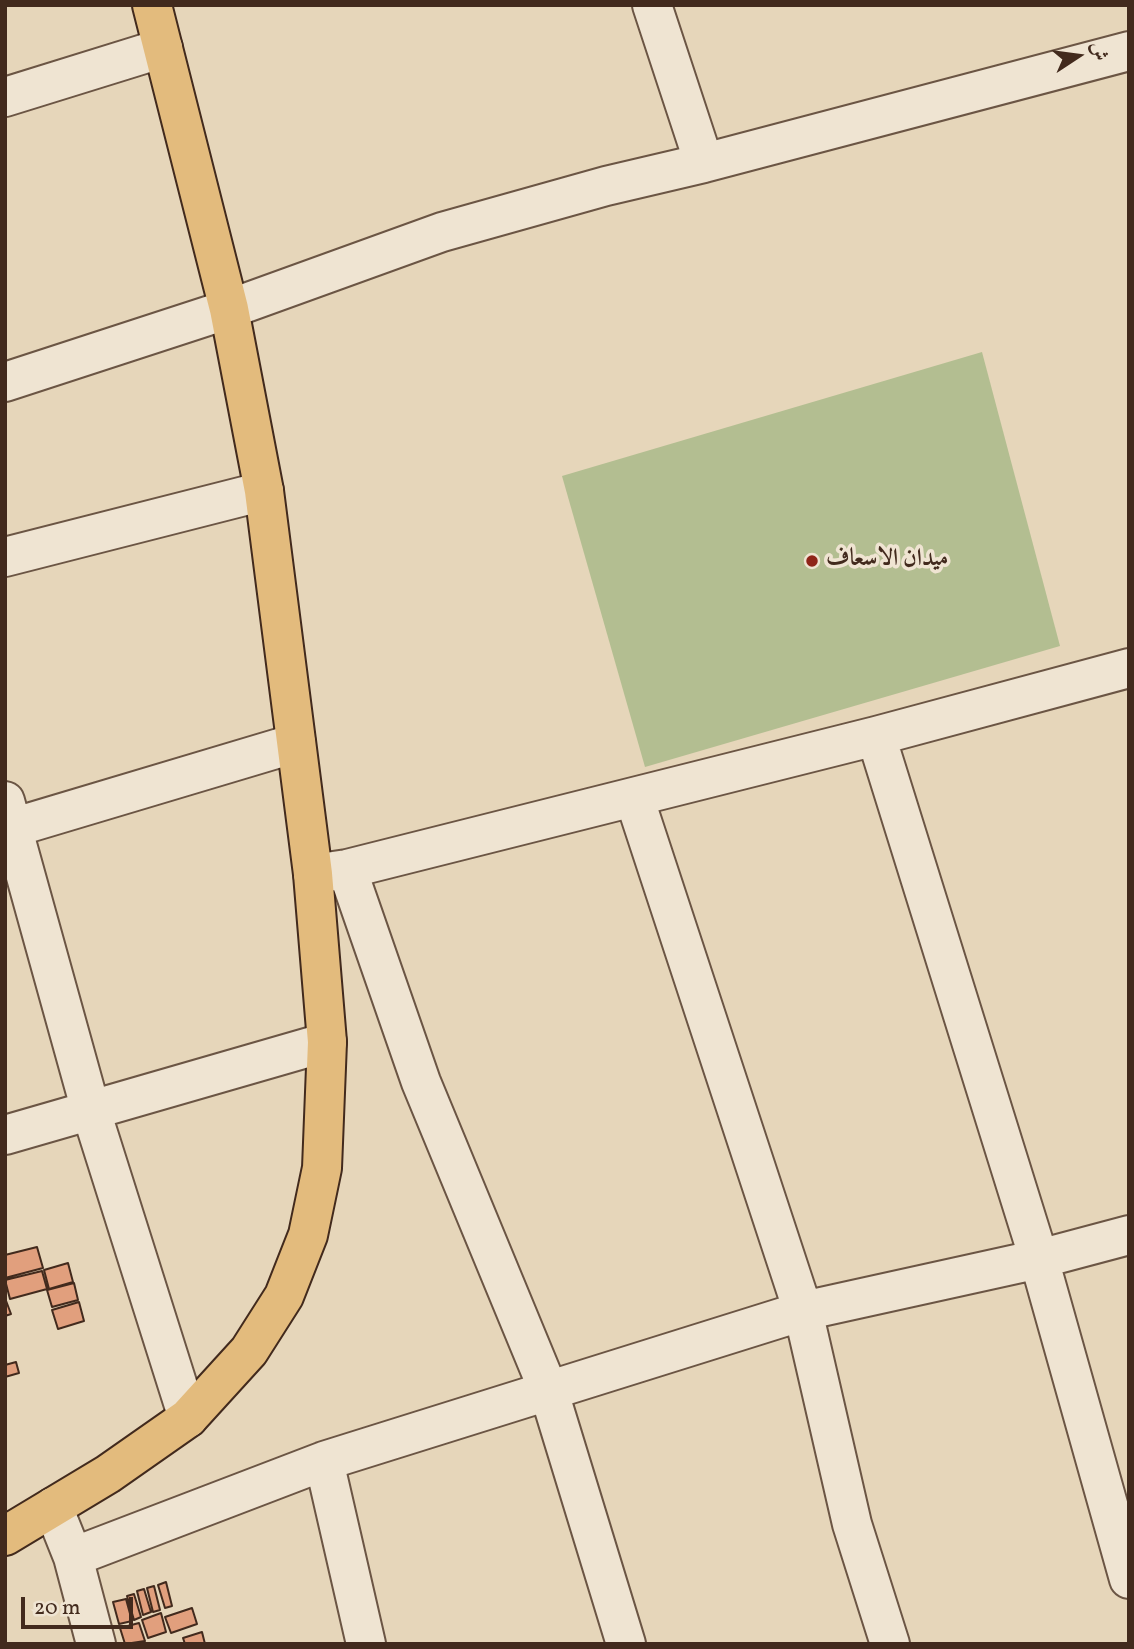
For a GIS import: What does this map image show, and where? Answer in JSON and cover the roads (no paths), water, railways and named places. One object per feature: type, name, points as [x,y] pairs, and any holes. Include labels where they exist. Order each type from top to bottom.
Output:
[{"type":"highway","points":[[5,1536],[188,1418],[249,1351],[284,1296],[309,1235],[322,1168],[330,871],[296,743],[264,491],[229,309],[152,5]]},
{"type":"street","points":[[652,5],[704,163]]},
{"type":"street","points":[[5,97],[163,48]]},
{"type":"street","points":[[5,382],[229,309],[442,232],[606,186],[704,163],[1129,51]]},
{"type":"street","points":[[5,557],[264,491]]},
{"type":"street","points":[[626,1644],[548,1390],[421,1082],[330,871],[876,736],[1129,668]]},
{"type":"street","points":[[876,736],[1039,1259],[1129,1579]]},
{"type":"street","points":[[188,1418],[91,1111],[8,820],[296,743]]},
{"type":"street","points":[[634,797],[803,1311],[852,1524],[890,1644]]},
{"type":"street","points":[[5,1135],[327,1042]]},
{"type":"street","points":[[73,1557],[324,1461],[803,1311],[1039,1259],[1129,1235]]},
{"type":"street","points":[[324,1461],[366,1644]]},
{"type":"street","points":[[53,1507],[73,1557],[96,1644]]},
{"type":"place","name":"ميدان الاسعاف","points":[[812,561]]}]
